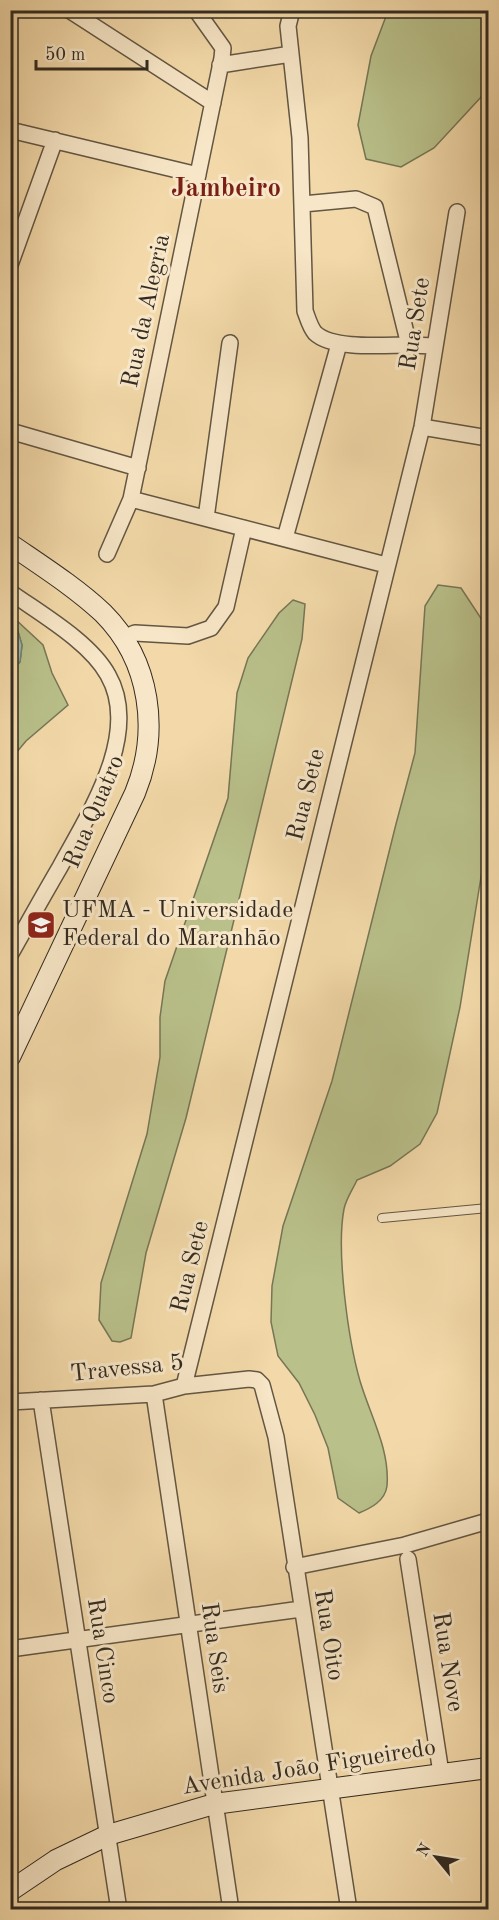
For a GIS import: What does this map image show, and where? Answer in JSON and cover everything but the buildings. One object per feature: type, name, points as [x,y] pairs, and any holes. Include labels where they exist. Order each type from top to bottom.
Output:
[{"type":"main road","name":"Rua Quatro","points":[[10,544],[77,591],[104,614],[123,638],[140,673],[149,715],[150,734],[142,776],[10,1057]]},
{"type":"main road","name":"Avenida João Figueiredo","points":[[10,1891],[56,1860],[108,1835],[214,1804],[489,1768]]},
{"type":"street","points":[[69,10],[213,103]]},
{"type":"street","name":"Rua da Alegria","points":[[107,554],[131,499],[223,48],[196,10]]},
{"type":"street","points":[[292,10],[288,26],[300,138],[306,311],[309,324],[322,338],[339,344],[435,346]]},
{"type":"street","points":[[220,65],[291,54]]},
{"type":"street","points":[[10,130],[198,175]]},
{"type":"street","points":[[10,265],[55,140]]},
{"type":"street","points":[[303,204],[356,199],[375,207],[409,345]]},
{"type":"street","name":"Rua Sete","points":[[184,1386],[422,427],[458,212]]},
{"type":"street","points":[[206,518],[230,343]]},
{"type":"street","points":[[285,538],[339,344]]},
{"type":"street","points":[[422,427],[489,438]]},
{"type":"street","points":[[10,431],[138,468]]},
{"type":"street","points":[[131,499],[386,565]]},
{"type":"street","points":[[123,638],[135,633],[188,636],[211,628],[226,607],[244,528]]},
{"type":"street","points":[[10,592],[70,636],[99,663],[113,687],[118,712],[114,751],[95,803],[10,955]]},
{"type":"street","name":"Travessa 5","points":[[10,1402],[154,1394],[184,1386],[249,1378]]},
{"type":"street","name":"Rua Oito","points":[[249,1378],[257,1380],[266,1392],[276,1437],[300,1609],[349,1910]]},
{"type":"street","name":"Rua Seis","points":[[154,1394],[231,1910]]},
{"type":"street","name":"Rua Cinco","points":[[40,1400],[119,1910]]},
{"type":"street","points":[[294,1567],[405,1545],[489,1521]]},
{"type":"street","name":"Rua Nove","points":[[408,1559],[441,1773]]},
{"type":"street","points":[[10,1648],[300,1609]]},
{"type":"lane","points":[[382,1218],[489,1208]]},
{"type":"green space","points":[[388,11],[488,11],[488,94],[483,95],[434,148],[401,167],[366,159],[358,125],[371,56]]},
{"type":"green space","points":[[438,585],[461,588],[488,629],[486,846],[460,1007],[437,1113],[420,1144],[390,1166],[357,1180],[344,1209],[342,1271],[351,1342],[360,1381],[382,1445],[387,1472],[387,1486],[383,1496],[373,1506],[359,1513],[338,1498],[328,1448],[315,1415],[299,1383],[278,1356],[271,1322],[272,1286],[283,1226],[332,1081],[415,753],[425,606]]},
{"type":"green space","points":[[293,600],[305,604],[302,639],[186,1118],[146,1253],[131,1338],[120,1342],[112,1341],[99,1320],[101,1283],[147,1134],[160,1057],[160,1017],[165,981],[228,798],[237,693],[248,658],[279,613]]},
{"type":"green space","points":[[14,618],[43,645],[52,673],[68,705],[26,741],[11,759],[11,671],[20,662],[22,645]]},
{"type":"shaded area","points":[[11,616],[14,618],[22,645],[20,662],[11,671]]},
{"type":"place","name":"UFMA - Universidade Federal do Maranhão","points":[[41,925]]},
{"type":"district","name":"Jambeiro","points":[[226,188]]}]
